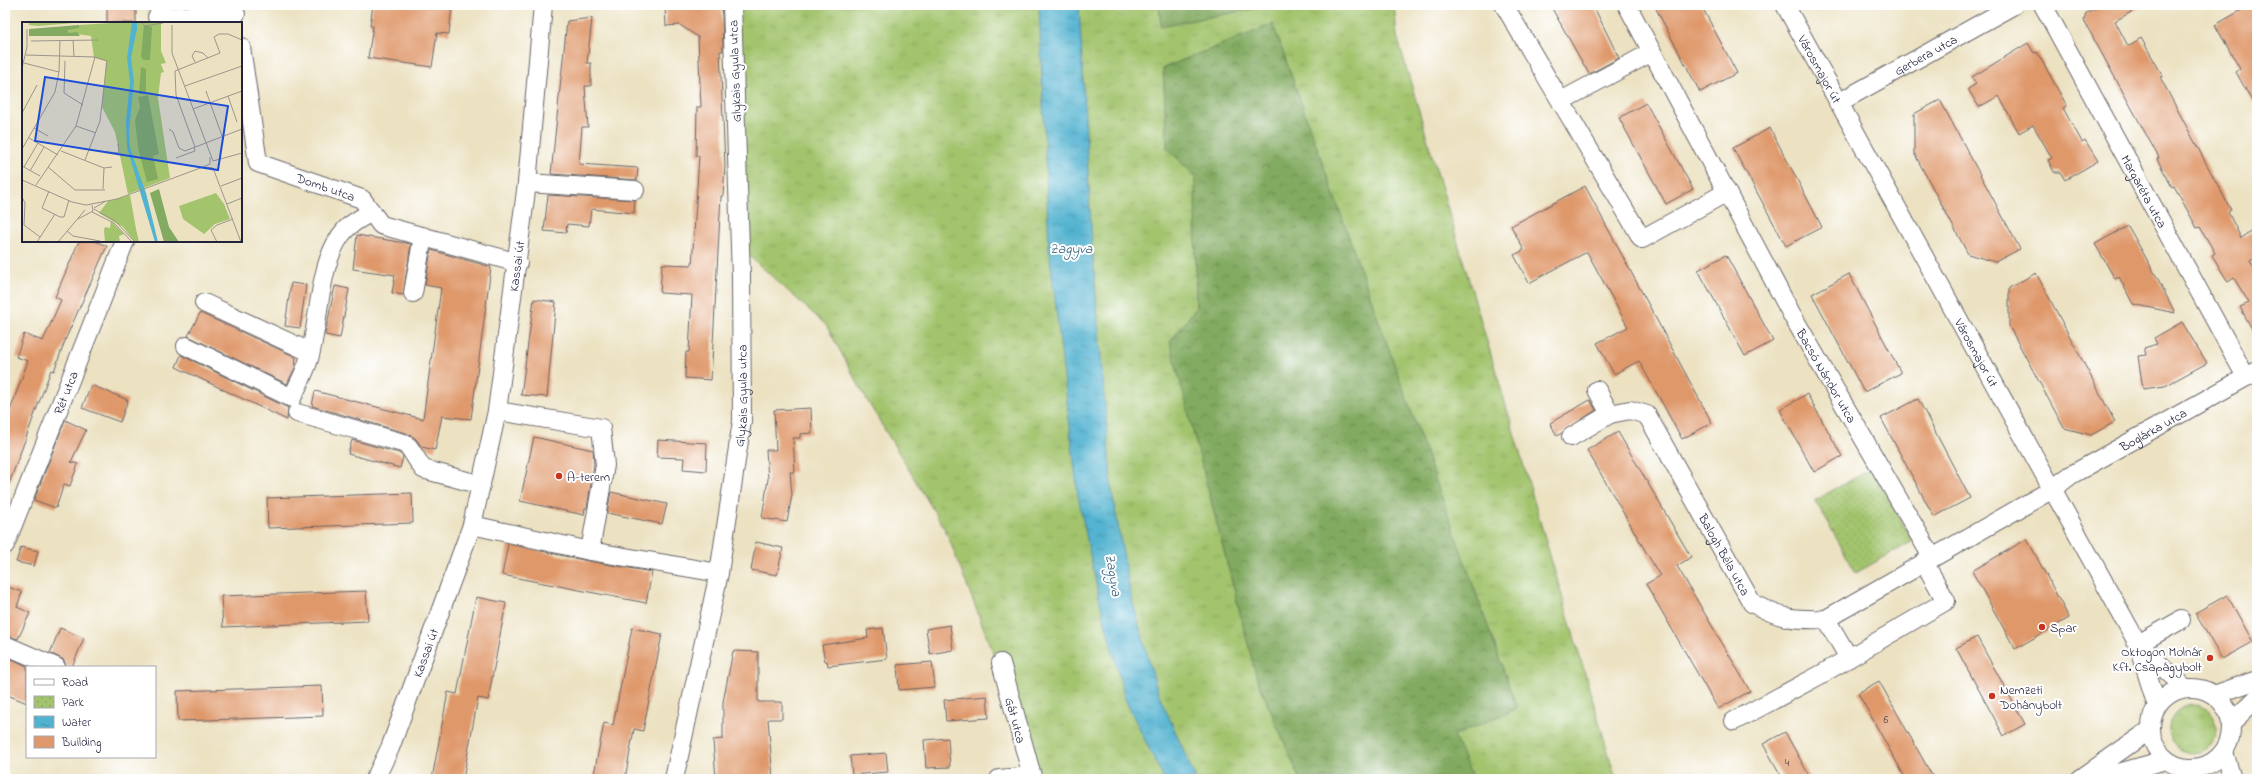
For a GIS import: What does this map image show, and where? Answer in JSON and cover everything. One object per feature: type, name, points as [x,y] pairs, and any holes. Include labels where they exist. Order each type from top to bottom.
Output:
[{"type":"street","name":"Kassai út","points":[[375,779],[390,748],[472,525],[481,485],[497,411],[518,263],[528,183],[543,5]]},
{"type":"street","name":"Glykais Gyula utca","points":[[674,779],[719,573],[742,421],[741,277],[732,5]]},
{"type":"street","points":[[1504,5],[1642,239],[1727,192]]},
{"type":"street","name":"Bacsó Nándor utca","points":[[1627,5],[1792,315],[1928,559],[1946,601],[1849,658]]},
{"type":"street","name":"Városmajor út","points":[[1785,5],[2051,490],[2138,644],[2185,688]]},
{"type":"street","name":"Gerbera utca","points":[[1838,104],[2014,5]]},
{"type":"street","name":"Margaréta utca","points":[[2043,5],[2251,374]]},
{"type":"street","points":[[157,15],[236,14]]},
{"type":"street","points":[[1561,102],[1652,52]]},
{"type":"street","name":"Domb utca","points":[[242,55],[258,164],[362,199],[381,225],[518,263]]},
{"type":"street","points":[[528,183],[635,190]]},
{"type":"street","points":[[186,346],[292,398],[303,376],[310,352],[328,265],[335,247],[345,230],[354,222],[372,212]]},
{"type":"street","points":[[413,293],[423,236]]},
{"type":"street","name":"Rét utca","points":[[5,545],[125,242]]},
{"type":"street","points":[[204,303],[310,352]]},
{"type":"street","name":"Boglárka utca","points":[[2051,490],[2071,475],[2251,374]]},
{"type":"street","points":[[1597,390],[1610,414]]},
{"type":"street","name":"Balogh Béla utca","points":[[1571,437],[1610,414],[1630,410],[1647,416],[1752,603],[1774,615],[1798,620],[1826,619],[1928,559],[2051,490]]},
{"type":"street","points":[[497,411],[601,428],[605,465],[590,551]]},
{"type":"street","points":[[297,413],[403,442],[409,447],[423,469],[481,485]]},
{"type":"street","points":[[472,525],[590,551],[719,573]]},
{"type":"street","points":[[1734,721],[1849,658],[1826,619]]},
{"type":"street","points":[[2157,706],[2138,644],[2181,620]]},
{"type":"street","points":[[5,645],[54,666]]},
{"type":"street","name":"Gát utca","points":[[999,779],[1033,778],[1001,663]]},
{"type":"street","points":[[2214,695],[2257,680]]},
{"type":"street","points":[[2185,688],[2195,688],[2214,695],[2222,702],[2228,712],[2231,723],[2230,738],[2224,752],[2200,774],[2180,768],[2165,760],[2154,746],[2150,730],[2152,717],[2157,706],[2169,694],[2185,688]]},
{"type":"street","points":[[2231,723],[2257,698]]},
{"type":"street","points":[[2080,779],[2150,730]]},
{"type":"street","points":[[2224,752],[2232,779]]},
{"type":"street","points":[[2097,779],[2165,760]]},
{"type":"green space","points":[[728,5],[1394,5],[1397,36],[1616,779],[1042,779],[946,531],[868,402],[826,325],[746,253]]},
{"type":"green space","points":[[1159,5],[1253,5],[1253,9],[1161,26]]},
{"type":"green space","points":[[1273,24],[1517,708],[1454,736],[1473,779],[1300,779],[1257,679],[1170,342],[1196,308],[1195,176],[1167,148],[1163,68]]},
{"type":"green space","points":[[1871,469],[1913,541],[1856,573],[1815,500]]},
{"type":"green space","points":[[2193,705],[2202,707],[2210,712],[2215,720],[2217,729],[2215,738],[2210,746],[2202,751],[2193,753],[2184,751],[2176,746],[2171,738],[2169,729],[2171,720],[2176,712],[2184,707]]},
{"type":"water","name":"Zagyva","points":[[1039,5],[1079,5],[1092,245],[1112,492],[1130,592],[1157,690],[1196,779],[1164,779],[1125,699],[1099,598],[1078,496],[1049,249]]},
{"type":"building","points":[[107,5],[136,5],[136,22],[107,22]]},
{"type":"building","points":[[373,5],[452,5],[449,34],[437,33],[432,67],[368,58],[373,26],[370,26]]},
{"type":"building","points":[[690,5],[721,5],[722,16],[723,51],[720,51],[725,166],[723,196],[721,196],[711,380],[685,378],[686,352],[689,352],[692,295],[660,293],[662,264],[692,265],[699,156],[696,156],[697,107],[701,107],[698,37],[680,25],[666,26],[665,8]]},
{"type":"building","points":[[1550,5],[1593,5],[1619,58],[1589,74]]},
{"type":"building","points":[[1654,5],[1701,5],[1737,73],[1700,92]]},
{"type":"building","points":[[2101,5],[2144,5],[2115,21],[2128,46],[2141,38],[2163,76],[2160,77],[2231,210],[2228,212],[2241,238],[2257,229],[2257,257],[2250,261],[2257,273],[2257,338],[2240,307],[2249,303],[2234,278],[2228,282],[2212,255],[2215,253],[2200,227],[2197,228],[2174,186],[2172,187],[2157,159],[2159,158],[2084,21],[2086,13]]},
{"type":"building","points":[[2251,5],[2257,5],[2257,110],[2236,72],[2240,69],[2215,25]]},
{"type":"building","points":[[592,18],[587,63],[591,63],[591,86],[585,86],[588,127],[582,127],[579,164],[638,168],[637,180],[551,174],[567,21]]},
{"type":"building","points":[[2028,43],[2034,53],[2037,52],[2067,106],[2063,108],[2082,142],[2085,140],[2098,161],[2065,180],[2060,172],[2054,172],[2048,160],[2052,158],[2033,125],[2019,133],[1999,96],[1979,107],[1968,89],[1976,84],[1972,77]]},
{"type":"building","points":[[1940,100],[2020,249],[1995,262],[1968,254],[1914,153],[1914,114]]},
{"type":"building","points":[[1646,103],[1693,189],[1666,204],[1619,118]]},
{"type":"building","points":[[1770,128],[1822,227],[1786,246],[1733,148]]},
{"type":"building","points":[[1585,186],[1712,423],[1682,439],[1639,361],[1614,374],[1597,343],[1628,327],[1587,252],[1529,283],[1514,255],[1524,250],[1511,226]]},
{"type":"building","points":[[548,195],[635,200],[634,213],[591,209],[589,226],[567,224],[566,233],[544,231]]},
{"type":"building","points":[[2128,226],[2158,279],[2175,313],[2133,304],[2119,277],[2115,279],[2095,244]]},
{"type":"building","points":[[357,235],[411,244],[403,295],[392,293],[395,275],[353,269]]},
{"type":"building","points":[[79,242],[97,242],[107,246],[66,338],[54,371],[51,370],[7,489],[5,489],[5,424],[28,361],[16,357],[24,334],[43,341],[61,300],[55,297]]},
{"type":"building","points":[[431,250],[491,267],[471,419],[442,416],[435,450],[422,447],[415,438],[406,433],[312,406],[315,391],[423,419],[441,288],[425,285]]},
{"type":"building","points":[[1726,255],[1773,341],[1745,356],[1698,270]]},
{"type":"building","points":[[2036,273],[2115,422],[2091,435],[2064,428],[2009,326],[2009,288]]},
{"type":"building","points":[[1849,274],[1901,373],[1864,392],[1812,294]]},
{"type":"building","points":[[291,283],[306,285],[300,328],[285,326]]},
{"type":"building","points":[[335,286],[349,289],[340,338],[325,335]]},
{"type":"building","points":[[534,299],[556,302],[547,397],[521,395]]},
{"type":"building","points":[[200,313],[296,357],[295,368],[287,384],[188,336]]},
{"type":"building","points":[[2182,322],[2207,363],[2165,386],[2143,389],[2138,356],[2146,355],[2144,348],[2157,344],[2154,338]]},
{"type":"building","points":[[181,355],[288,408],[287,420],[176,367]]},
{"type":"building","points":[[91,385],[128,400],[120,422],[82,408]]},
{"type":"building","points":[[1807,394],[1842,456],[1814,472],[1780,410]]},
{"type":"building","points":[[1918,399],[1970,498],[1934,517],[1881,418]]},
{"type":"building","points":[[1590,400],[1596,410],[1557,436],[1550,423]]},
{"type":"building","points":[[811,408],[812,433],[800,434],[800,438],[793,438],[795,472],[790,472],[792,495],[787,522],[762,518],[768,479],[766,450],[776,450],[774,410]]},
{"type":"building","points":[[65,420],[86,430],[71,462],[78,464],[70,486],[64,484],[56,508],[34,500]]},
{"type":"building","points":[[1618,432],[1691,557],[1677,566],[1750,691],[1718,709],[1646,584],[1660,576],[1587,450]]},
{"type":"building","name":"A-terem","points":[[534,437],[593,450],[594,465],[587,508],[585,508],[584,515],[520,501]]},
{"type":"building","points":[[352,440],[399,453],[403,457],[400,468],[348,454]]},
{"type":"building","points":[[658,440],[707,443],[706,471],[683,469],[684,458],[657,457]]},
{"type":"building","points":[[611,492],[667,504],[662,524],[607,513]]},
{"type":"building","points":[[412,493],[413,523],[268,528],[267,498]]},
{"type":"building","points":[[2027,539],[2069,618],[2015,649],[1972,571]]},
{"type":"building","points":[[756,542],[783,548],[777,575],[751,570]]},
{"type":"building","points":[[508,544],[588,561],[652,572],[646,603],[502,575]]},
{"type":"building","points":[[21,547],[38,551],[34,566],[16,562]]},
{"type":"building","points":[[5,586],[22,592],[17,607],[30,613],[18,639],[5,635]]},
{"type":"building","points":[[366,591],[368,621],[223,627],[221,596]]},
{"type":"building","points":[[2227,595],[2253,642],[2222,659],[2195,613]]},
{"type":"building","points":[[476,597],[506,603],[488,700],[478,698],[463,779],[432,779],[448,692],[457,694]]},
{"type":"building","points":[[950,625],[953,650],[930,654],[926,629]]},
{"type":"building","points":[[60,628],[84,638],[72,666],[66,666],[64,660],[50,653]]},
{"type":"building","points":[[632,628],[662,634],[643,731],[634,729],[625,779],[593,779],[604,723],[613,725]]},
{"type":"building","points":[[883,628],[887,659],[828,666],[827,661],[825,661],[822,645],[868,638],[867,630]]},
{"type":"building","points":[[1977,637],[2025,724],[2004,736],[1956,648]]},
{"type":"building","points":[[733,651],[758,652],[758,702],[782,702],[782,719],[768,719],[773,778],[716,779],[713,740],[723,739],[723,702]]},
{"type":"building","points":[[5,656],[27,666],[26,703],[5,694]]},
{"type":"building","points":[[932,662],[935,687],[899,690],[897,665]]},
{"type":"building","points":[[1879,681],[1934,779],[1906,779],[1858,693]]},
{"type":"building","points":[[322,686],[323,716],[178,721],[177,691]]},
{"type":"building","points":[[987,696],[989,718],[946,721],[944,700]]},
{"type":"building","points":[[1785,732],[1811,779],[1783,779],[1763,744]]},
{"type":"building","points":[[948,738],[950,767],[926,768],[924,740]]},
{"type":"building","points":[[886,753],[888,772],[852,775],[850,756]]},
{"type":"place","name":"A-terem","points":[[559,476]]},
{"type":"place","name":"Spar","points":[[2042,627]]},
{"type":"place","name":"Oktogon Molnár Kft. Csapágybolt","points":[[2210,658]]},
{"type":"place","name":"Nemzeti Dohánybolt","points":[[1992,696]]}]
